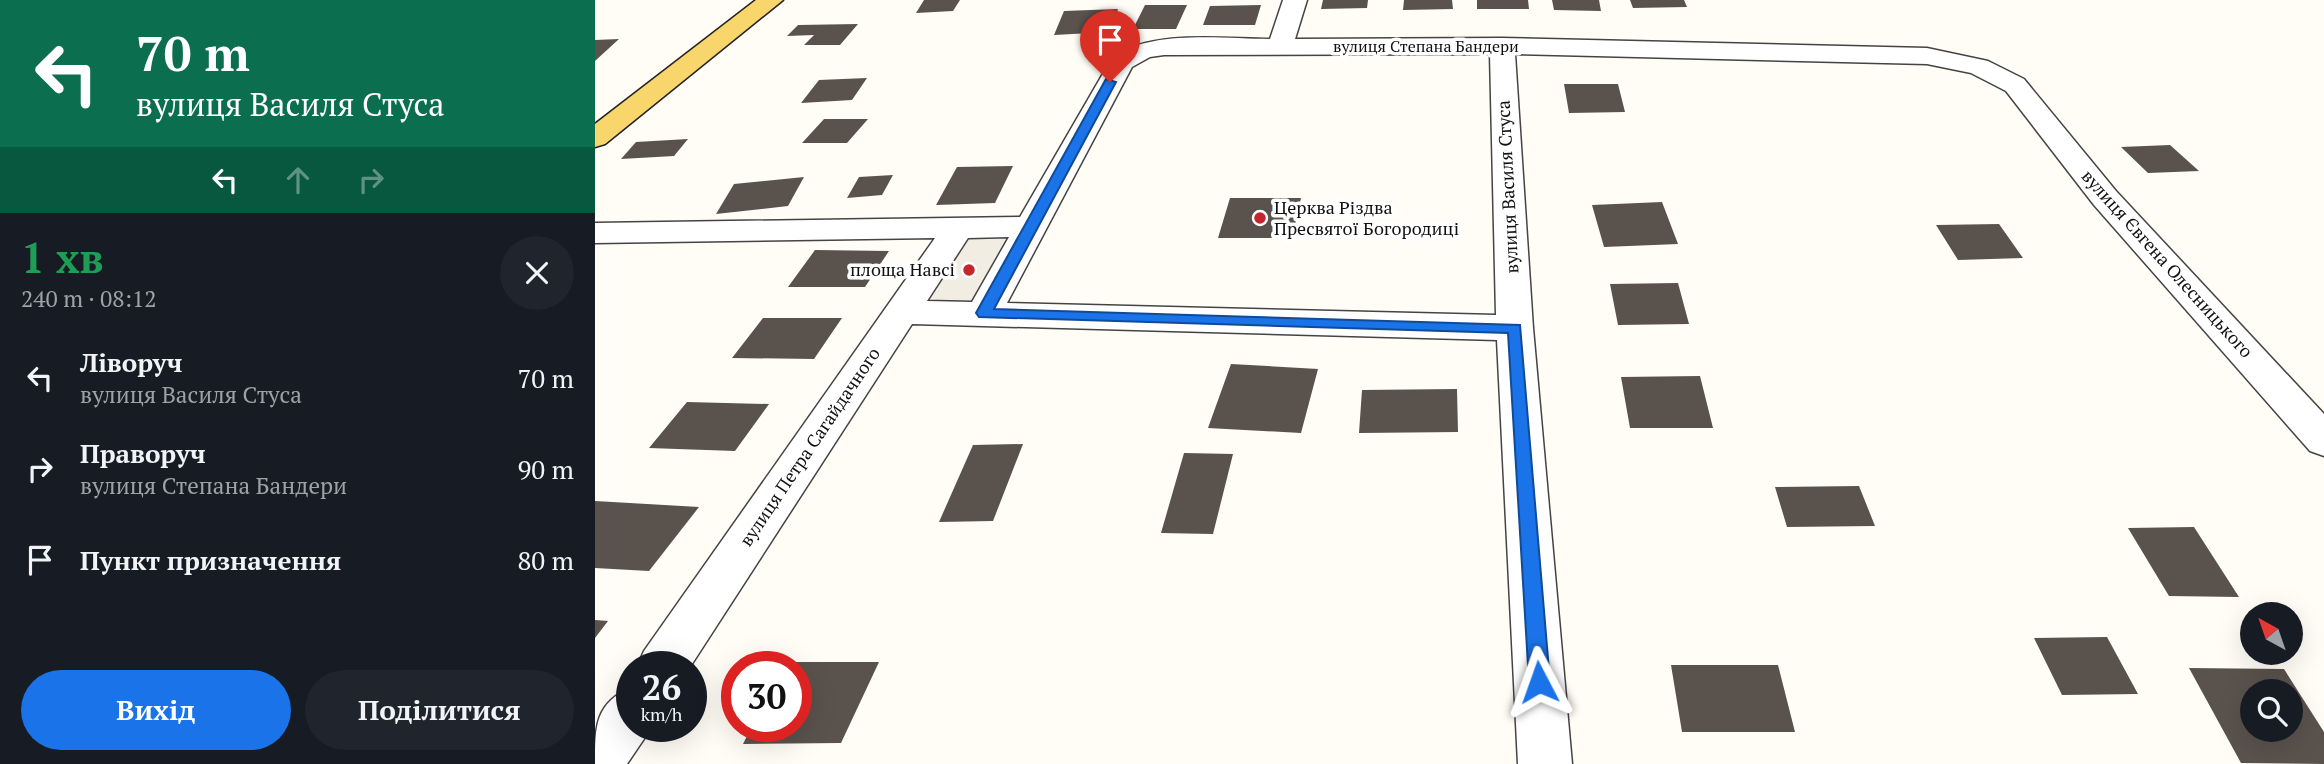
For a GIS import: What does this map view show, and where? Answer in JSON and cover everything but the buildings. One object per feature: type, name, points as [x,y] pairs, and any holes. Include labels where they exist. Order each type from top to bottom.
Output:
[{"type":"main road","points":[[595,138],[771,0]]},
{"type":"street","points":[[1281,45],[1294,0]]},
{"type":"street","name":"вулиця Степана Бандери","points":[[984,313],[1121,63],[1131,55],[1164,47],[1502,46],[1927,56],[1979,67],[2015,85]]},
{"type":"street","name":"вулиця Василя Стуса","points":[[1502,46],[1515,328],[1545,764]]},
{"type":"street","name":"вулиця Євгена Олесницького","points":[[2015,85],[2105,198],[2324,440]]},
{"type":"street","name":"вулиця Петра Сагайдачного","points":[[673,651],[959,227]]},
{"type":"street","points":[[595,233],[1032,227]]},
{"type":"street","points":[[903,312],[1515,328]]},
{"type":"street","points":[[596,764],[616,735]]},
{"type":"shaded area","name":"площа Навсі","points":[[959,227],[1032,227],[984,313],[903,312]]},
{"type":"place","name":"Церква Різдва Пресвятої Богородиці","points":[[1260,218]]},
{"type":"place","name":"площа Навсі","points":[[969,270]]},
{"type":"route","points":[[1110,82],[984,313],[1515,328],[1539,682]]}]
